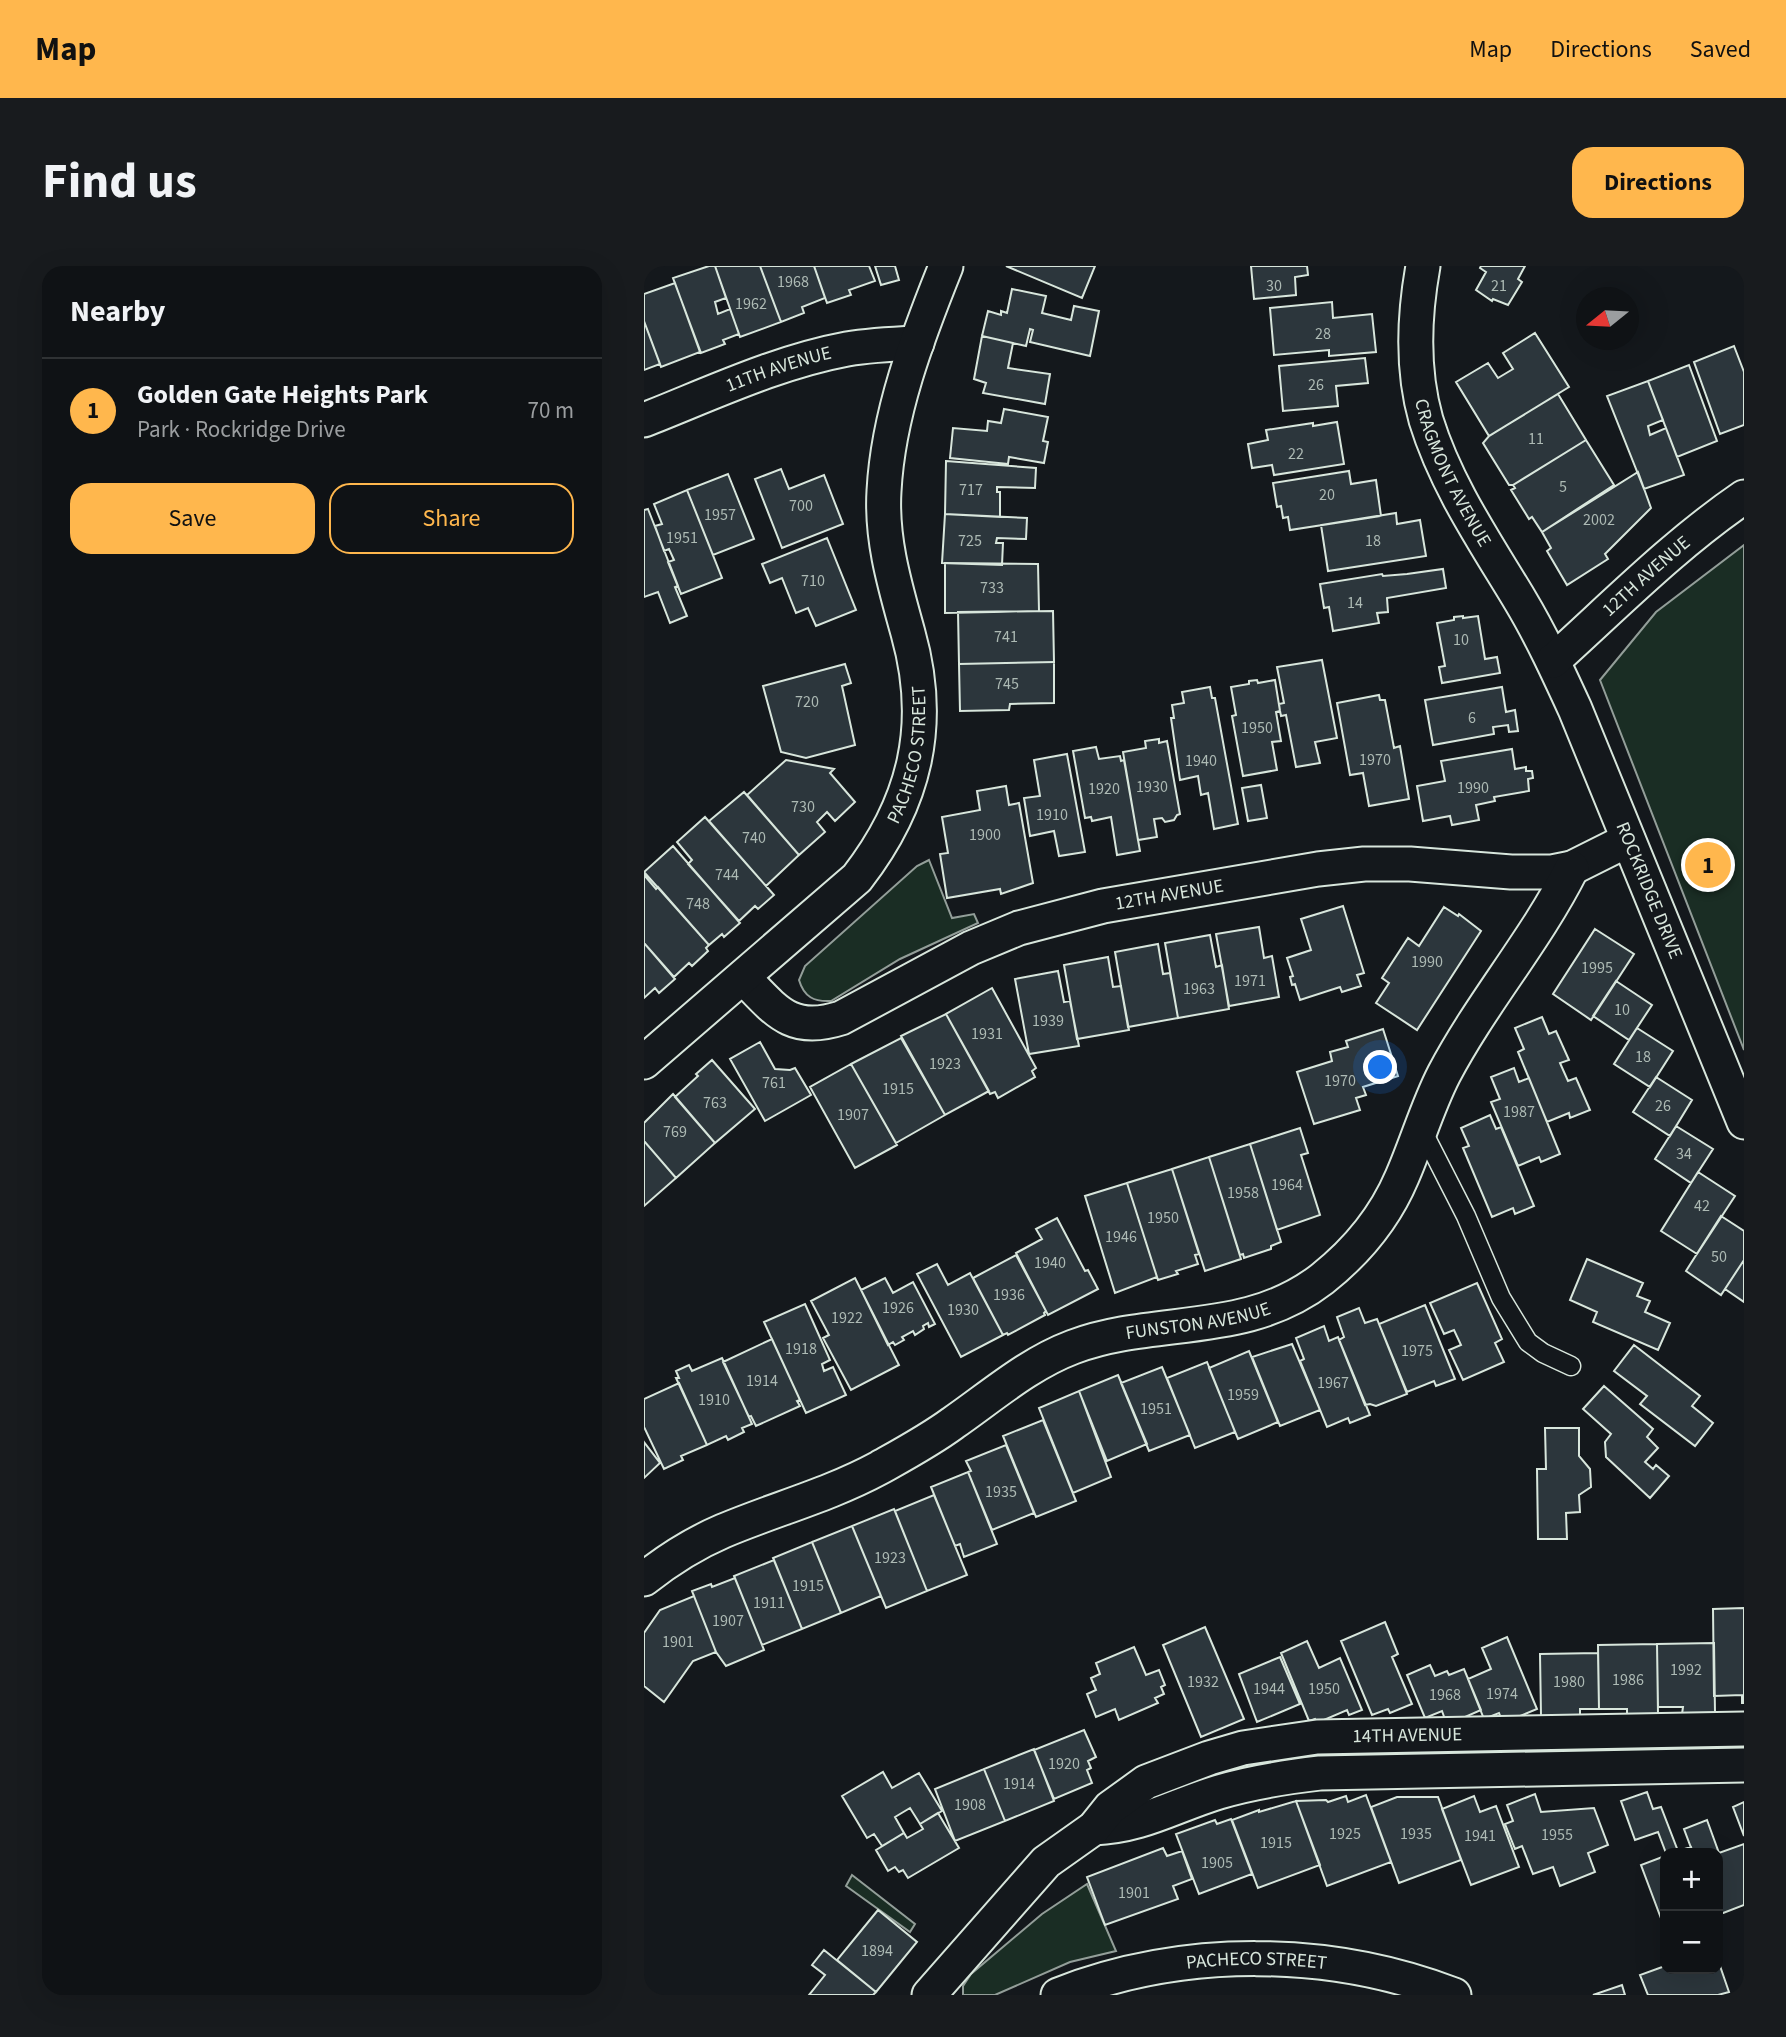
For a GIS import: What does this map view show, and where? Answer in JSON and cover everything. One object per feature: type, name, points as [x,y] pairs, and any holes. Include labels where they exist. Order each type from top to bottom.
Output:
[{"type":"street","name":"PACHECO STREET","points":[[644,1062],[857,878],[880,849],[905,796],[919,732],[919,697],[909,635],[889,565],[884,492],[895,418],[917,343],[946,266]]},
{"type":"street","name":"CRAGMONT AVENUE","points":[[1423,266],[1416,339],[1417,367],[1425,417],[1441,462],[1462,505],[1522,603],[1553,661]]},
{"type":"street","name":"11TH AVENUE","points":[[644,420],[779,367],[813,357],[880,345],[917,343]]},
{"type":"street","name":"12TH AVENUE","points":[[1553,661],[1703,528],[1744,498]]},
{"type":"street","name":"ROCKRIDGE DRIVE","points":[[1553,661],[1744,1122]]},
{"type":"street","name":"12TH AVENUE","points":[[743,977],[780,1013],[794,1021],[817,1024],[841,1018],[971,947],[1029,925],[1103,906],[1318,869],[1364,864],[1552,872],[1572,868],[1628,840]]},
{"type":"street","name":"FUNSTON AVENUE","points":[[644,1579],[665,1562],[722,1531],[795,1506],[875,1470],[950,1426],[1014,1378],[1073,1347],[1101,1338],[1229,1320],[1295,1296],[1321,1279],[1366,1235],[1386,1209],[1401,1180],[1444,1074],[1545,918],[1572,868]]},
{"type":"street","name":"14TH AVENUE","points":[[929,1995],[1046,1861],[1094,1828],[1111,1808],[1146,1782],[1209,1758],[1279,1742],[1352,1736],[1744,1729]]},
{"type":"street","name":"14TH AVENUE","points":[[1094,1828],[1137,1822],[1209,1795],[1252,1784],[1320,1773],[1744,1765]]},
{"type":"street","name":"PACHECO STREET","points":[[1058,1995],[1139,1970],[1175,1964],[1248,1959],[1333,1962],[1373,1970],[1454,1995]]},
{"type":"lane","points":[[1421,1128],[1466,1216],[1502,1298],[1528,1342],[1543,1353],[1571,1366]]},
{"type":"green space","points":[[1744,545],[1744,1050],[1600,680],[1656,612]]},
{"type":"green space","points":[[929,860],[952,918],[974,914],[978,923],[900,959],[831,1001],[820,1001],[807,994],[799,980],[805,966],[917,866]]},
{"type":"green space","points":[[852,1875],[915,1924],[910,1932],[846,1886]]},
{"type":"green space","points":[[1087,1884],[1116,1951],[1070,1962],[995,1995],[963,1995],[963,1986],[971,1974],[1042,1914]]},
{"type":"building","points":[[715,266],[726,298],[715,302],[718,314],[730,309],[739,334],[723,340],[725,344],[701,353],[673,278]]},
{"type":"building","points":[[715,266],[760,266],[781,322],[740,337]]},
{"type":"building","points":[[760,266],[814,266],[825,298],[802,307],[804,313],[781,322]]},
{"type":"building","points":[[814,266],[869,266],[875,281],[849,290],[851,295],[827,303]]},
{"type":"building","points":[[875,266],[895,266],[899,280],[881,285]]},
{"type":"building","points":[[1006,266],[1095,266],[1082,298]]},
{"type":"building","points":[[1251,266],[1307,266],[1308,275],[1295,277],[1296,295],[1254,299]]},
{"type":"building","points":[[1481,266],[1525,266],[1518,279],[1522,282],[1508,305],[1493,299],[1492,301],[1476,290],[1486,272]]},
{"type":"building","points":[[675,283],[700,352],[661,367],[644,321],[644,294]]},
{"type":"building","points":[[1012,289],[1046,296],[1042,313],[1071,320],[1074,306],[1099,311],[1090,356],[1030,342],[1033,330],[1030,329],[1026,346],[982,336],[988,311],[1001,315],[1001,311],[1007,313]]},
{"type":"building","points":[[1332,302],[1333,318],[1372,314],[1376,352],[1329,356],[1329,350],[1274,355],[1270,308]]},
{"type":"building","points":[[644,321],[660,364],[644,370]]},
{"type":"building","points":[[1535,333],[1569,387],[1489,436],[1456,382],[1488,363],[1498,378],[1513,369],[1503,353]]},
{"type":"building","points":[[982,336],[1013,343],[1008,368],[1050,374],[1045,404],[983,393],[986,383],[974,379]]},
{"type":"building","points":[[1734,346],[1744,372],[1744,425],[1720,434],[1694,362]]},
{"type":"building","points":[[1365,358],[1368,383],[1336,386],[1338,406],[1283,411],[1279,366]]},
{"type":"building","points":[[1689,365],[1717,441],[1677,457],[1648,381]]},
{"type":"building","points":[[1648,381],[1663,420],[1648,426],[1650,435],[1666,428],[1684,475],[1644,489],[1607,396]]},
{"type":"building","points":[[1558,394],[1586,440],[1509,485],[1483,443],[1489,436]]},
{"type":"building","points":[[1004,409],[1048,417],[1043,441],[1048,442],[1044,463],[1009,457],[1008,464],[950,458],[953,428],[987,431],[988,421],[1001,423]]},
{"type":"building","points":[[1337,422],[1344,464],[1274,475],[1272,465],[1252,468],[1248,444],[1268,440],[1266,430]]},
{"type":"building","points":[[1586,440],[1614,485],[1542,532],[1532,517],[1529,519],[1511,490],[1515,488],[1513,485]]},
{"type":"building","points":[[946,461],[1036,468],[1035,488],[997,487],[997,492],[1000,492],[1000,517],[945,514]]},
{"type":"building","points":[[781,469],[789,489],[824,475],[843,524],[782,548],[755,479]]},
{"type":"building","points":[[1349,471],[1351,484],[1376,480],[1381,516],[1290,530],[1288,517],[1283,518],[1281,506],[1277,507],[1273,483]]},
{"type":"building","points":[[1638,472],[1651,508],[1605,554],[1608,559],[1567,585],[1547,551],[1551,548],[1542,532]]},
{"type":"building","points":[[728,474],[754,539],[713,555],[687,490]]},
{"type":"building","points":[[687,490],[722,578],[681,594],[668,562],[674,560],[669,549],[664,551],[655,526],[662,524],[654,504]]},
{"type":"building","points":[[648,509],[687,616],[670,623],[658,592],[644,597],[644,510]]},
{"type":"building","points":[[1396,513],[1397,524],[1420,520],[1426,556],[1328,571],[1321,525]]},
{"type":"building","points":[[945,514],[1027,518],[1026,539],[997,538],[996,543],[1003,543],[1002,565],[942,563]]},
{"type":"building","points":[[827,538],[856,610],[816,626],[808,608],[796,613],[782,578],[770,583],[762,564]]},
{"type":"building","points":[[945,563],[1038,564],[1039,611],[945,613]]},
{"type":"building","points":[[1443,569],[1446,588],[1387,598],[1388,612],[1377,613],[1379,623],[1333,631],[1329,607],[1324,608],[1320,584],[1382,574]]},
{"type":"building","points":[[1053,611],[1054,662],[959,664],[958,612]]},
{"type":"building","points":[[1463,616],[1478,616],[1485,659],[1497,657],[1500,673],[1442,683],[1439,667],[1445,666],[1437,623]]},
{"type":"building","points":[[1322,660],[1337,738],[1315,742],[1320,763],[1296,767],[1286,715],[1281,716],[1280,711],[1279,704],[1284,703],[1277,667]]},
{"type":"building","points":[[1054,662],[1054,703],[1010,704],[1009,710],[960,711],[959,664]]},
{"type":"building","points":[[845,664],[851,683],[842,686],[855,745],[806,758],[781,752],[763,686]]},
{"type":"building","points":[[1257,680],[1258,683],[1275,680],[1280,711],[1276,712],[1281,741],[1272,742],[1277,770],[1243,776],[1232,716],[1236,715],[1231,687]]},
{"type":"building","points":[[1210,687],[1212,698],[1215,698],[1238,824],[1214,829],[1208,793],[1201,795],[1198,776],[1180,780],[1171,718],[1174,718],[1172,705],[1184,703],[1182,692]]},
{"type":"building","points":[[1502,687],[1506,712],[1515,710],[1518,731],[1509,732],[1508,725],[1493,727],[1494,734],[1433,745],[1425,700]]},
{"type":"building","points":[[1379,695],[1380,700],[1385,700],[1394,748],[1400,746],[1409,799],[1369,806],[1363,773],[1350,775],[1337,703]]},
{"type":"building","points":[[1159,739],[1159,743],[1167,741],[1180,814],[1174,820],[1165,822],[1162,818],[1154,819],[1157,837],[1138,840],[1123,752],[1146,748],[1145,741]]},
{"type":"building","points":[[1096,747],[1099,759],[1120,756],[1121,761],[1124,760],[1140,851],[1117,855],[1111,817],[1092,821],[1091,817],[1085,818],[1073,751]]},
{"type":"building","points":[[1512,749],[1515,769],[1526,767],[1526,771],[1532,771],[1533,778],[1528,779],[1529,791],[1494,797],[1495,801],[1476,805],[1479,820],[1452,825],[1450,816],[1423,821],[1417,786],[1445,781],[1441,761]]},
{"type":"building","points":[[1067,754],[1085,852],[1059,856],[1054,831],[1030,836],[1024,798],[1040,796],[1034,760]]},
{"type":"building","points":[[786,760],[834,769],[830,773],[855,802],[835,821],[827,812],[817,822],[825,832],[799,855],[747,795]]},
{"type":"building","points":[[1261,785],[1267,818],[1248,821],[1242,788]]},
{"type":"building","points":[[1006,786],[1009,805],[1019,803],[1033,883],[1001,894],[1000,889],[947,898],[940,854],[948,853],[942,817],[980,810],[977,791]]},
{"type":"building","points":[[744,792],[799,855],[766,886],[709,821]]},
{"type":"building","points":[[705,817],[774,895],[758,909],[755,906],[739,921],[688,864],[692,860],[677,842]]},
{"type":"building","points":[[673,846],[740,923],[724,937],[722,934],[709,945],[644,872]]},
{"type":"building","points":[[644,875],[709,945],[706,948],[708,951],[692,966],[689,963],[674,977],[644,943]]},
{"type":"building","points":[[1343,906],[1364,973],[1357,975],[1361,986],[1342,992],[1340,987],[1300,1000],[1295,984],[1292,985],[1290,977],[1293,976],[1287,958],[1311,950],[1301,919]]},
{"type":"building","points":[[1444,907],[1458,916],[1459,914],[1481,931],[1417,1030],[1376,1003],[1389,983],[1382,978],[1408,938],[1419,946]]},
{"type":"building","points":[[1259,927],[1264,958],[1272,956],[1279,997],[1229,1006],[1216,934]]},
{"type":"building","points":[[1595,929],[1634,954],[1591,1020],[1553,994]]},
{"type":"building","points":[[1210,935],[1216,967],[1222,965],[1229,1009],[1178,1018],[1165,943]]},
{"type":"building","points":[[644,943],[675,979],[659,993],[655,988],[644,998]]},
{"type":"building","points":[[1158,944],[1163,974],[1170,973],[1178,1018],[1128,1027],[1115,952]]},
{"type":"building","points":[[1108,957],[1113,987],[1121,986],[1129,1030],[1077,1039],[1064,965]]},
{"type":"building","points":[[1058,971],[1064,1002],[1070,1001],[1079,1046],[1029,1054],[1015,979]]},
{"type":"building","points":[[1616,981],[1652,1005],[1629,1040],[1593,1016]]},
{"type":"building","points":[[992,988],[1036,1068],[1032,1071],[1035,1077],[998,1098],[995,1092],[990,1094],[946,1014]]},
{"type":"building","points":[[946,1014],[989,1091],[945,1115],[901,1036]]},
{"type":"building","points":[[1542,1017],[1549,1034],[1556,1031],[1569,1060],[1560,1063],[1568,1081],[1576,1078],[1590,1110],[1570,1118],[1569,1113],[1547,1122],[1518,1052],[1524,1049],[1515,1028]]},
{"type":"building","points":[[1637,1028],[1673,1051],[1650,1087],[1614,1064]]},
{"type":"building","points":[[1383,1029],[1398,1076],[1363,1087],[1366,1095],[1356,1098],[1360,1110],[1314,1124],[1297,1072],[1332,1061],[1330,1052],[1348,1047],[1346,1041]]},
{"type":"building","points":[[901,1038],[945,1115],[896,1143],[851,1064]]},
{"type":"building","points":[[760,1042],[775,1069],[795,1068],[811,1095],[765,1121],[730,1059]]},
{"type":"building","points":[[712,1060],[755,1109],[715,1143],[675,1097]]},
{"type":"building","points":[[851,1064],[897,1145],[855,1168],[810,1087]]},
{"type":"building","points":[[1514,1068],[1519,1082],[1529,1078],[1560,1154],[1541,1162],[1539,1157],[1518,1166],[1491,1102],[1500,1099],[1491,1077]]},
{"type":"building","points":[[1656,1077],[1692,1100],[1670,1136],[1633,1112]]},
{"type":"building","points":[[673,1094],[715,1143],[676,1178],[644,1141],[644,1123]]},
{"type":"building","points":[[1490,1115],[1496,1129],[1501,1127],[1534,1206],[1515,1214],[1513,1208],[1492,1217],[1463,1148],[1469,1146],[1461,1128]]},
{"type":"building","points":[[1676,1126],[1713,1149],[1691,1183],[1655,1159]]},
{"type":"building","points":[[1300,1128],[1308,1153],[1301,1155],[1320,1215],[1277,1230],[1250,1144]]},
{"type":"building","points":[[644,1141],[676,1178],[644,1206]]},
{"type":"building","points":[[1250,1144],[1281,1242],[1271,1246],[1271,1249],[1244,1258],[1243,1254],[1240,1255],[1209,1157]]},
{"type":"building","points":[[1209,1157],[1241,1259],[1205,1271],[1172,1169]]},
{"type":"building","points":[[1172,1169],[1199,1254],[1195,1255],[1198,1264],[1158,1280],[1127,1183]]},
{"type":"building","points":[[1698,1172],[1735,1196],[1697,1254],[1661,1231]]},
{"type":"building","points":[[1127,1183],[1157,1277],[1115,1293],[1085,1196]]},
{"type":"building","points":[[1721,1216],[1744,1231],[1744,1260],[1721,1295],[1686,1271]]},
{"type":"building","points":[[1057,1218],[1085,1271],[1088,1270],[1098,1289],[1048,1315],[1016,1253],[1042,1239],[1036,1229]]},
{"type":"building","points":[[1016,1255],[1046,1311],[1045,1315],[1008,1335],[1003,1335],[973,1278]]},
{"type":"building","points":[[1587,1259],[1643,1283],[1637,1296],[1650,1301],[1645,1312],[1670,1323],[1658,1350],[1593,1322],[1597,1312],[1570,1300]]},
{"type":"building","points":[[1744,1260],[1744,1302],[1725,1289]]},
{"type":"building","points":[[937,1264],[948,1285],[970,1273],[1003,1335],[961,1357],[917,1274]]},
{"type":"building","points":[[855,1278],[899,1365],[851,1390],[823,1338],[829,1335],[811,1301]]},
{"type":"building","points":[[885,1278],[893,1293],[913,1282],[935,1324],[929,1327],[928,1323],[915,1335],[913,1331],[902,1337],[904,1340],[888,1345],[861,1290]]},
{"type":"building","points":[[1477,1283],[1502,1339],[1495,1343],[1504,1362],[1463,1380],[1449,1350],[1461,1345],[1454,1330],[1444,1334],[1430,1303]]},
{"type":"building","points":[[805,1304],[830,1360],[822,1364],[824,1371],[833,1367],[846,1395],[806,1413],[764,1322]]},
{"type":"building","points":[[1425,1305],[1455,1379],[1436,1386],[1434,1381],[1407,1392],[1379,1324]]},
{"type":"building","points":[[1359,1308],[1365,1323],[1377,1319],[1407,1394],[1376,1406],[1365,1405],[1339,1340],[1344,1337],[1337,1317]]},
{"type":"building","points":[[1324,1326],[1329,1341],[1338,1337],[1370,1415],[1350,1423],[1348,1418],[1327,1427],[1300,1361],[1304,1359],[1296,1338]]},
{"type":"building","points":[[772,1339],[800,1400],[797,1401],[800,1406],[756,1426],[723,1362]]},
{"type":"building","points":[[1292,1344],[1320,1410],[1280,1426],[1252,1357]]},
{"type":"building","points":[[1634,1345],[1700,1396],[1692,1406],[1713,1423],[1695,1446],[1640,1404],[1647,1396],[1614,1371]]},
{"type":"building","points":[[1249,1351],[1278,1422],[1238,1439],[1209,1368]]},
{"type":"building","points":[[722,1358],[752,1424],[742,1428],[744,1432],[728,1440],[726,1436],[707,1445],[676,1378],[679,1378],[676,1371],[689,1365],[692,1371]]},
{"type":"building","points":[[1207,1362],[1235,1432],[1195,1448],[1167,1378]]},
{"type":"building","points":[[1162,1367],[1190,1435],[1149,1451],[1121,1383]]},
{"type":"building","points":[[1118,1375],[1147,1444],[1107,1461],[1079,1391]]},
{"type":"building","points":[[679,1383],[707,1445],[681,1456],[683,1460],[664,1469],[644,1427],[644,1399]]},
{"type":"building","points":[[1604,1386],[1653,1429],[1647,1437],[1658,1448],[1645,1462],[1653,1469],[1656,1465],[1669,1476],[1650,1498],[1606,1457],[1605,1442],[1611,1434],[1583,1409]]},
{"type":"building","points":[[1079,1391],[1111,1477],[1073,1493],[1039,1408]]},
{"type":"building","points":[[1043,1420],[1076,1501],[1036,1517],[1003,1436]]},
{"type":"building","points":[[1545,1428],[1579,1428],[1579,1456],[1590,1469],[1591,1487],[1579,1495],[1580,1512],[1566,1513],[1567,1539],[1538,1539],[1537,1469],[1546,1469]]},
{"type":"building","points":[[644,1442],[660,1463],[644,1478]]},
{"type":"building","points":[[1006,1445],[1034,1513],[992,1530],[966,1461]]},
{"type":"building","points":[[968,1472],[997,1544],[964,1557],[960,1544],[955,1546],[931,1487]]},
{"type":"building","points":[[934,1495],[967,1575],[927,1591],[895,1511]]},
{"type":"building","points":[[894,1509],[927,1591],[886,1608],[852,1526]]},
{"type":"building","points":[[852,1526],[881,1596],[841,1613],[812,1542]]},
{"type":"building","points":[[812,1542],[841,1613],[802,1629],[773,1558]]},
{"type":"building","points":[[774,1560],[802,1629],[762,1645],[734,1576]]},
{"type":"building","points":[[735,1578],[764,1650],[726,1666],[716,1652],[692,1591]]},
{"type":"building","points":[[694,1596],[716,1652],[693,1661],[664,1702],[644,1686],[644,1633],[660,1610]]},
{"type":"building","points":[[1744,1608],[1742,1703],[1742,1695],[1714,1696],[1713,1609]]},
{"type":"building","points":[[1385,1622],[1398,1654],[1392,1657],[1412,1704],[1390,1713],[1388,1709],[1372,1715],[1341,1641]]},
{"type":"building","points":[[1205,1627],[1244,1719],[1201,1737],[1163,1645]]},
{"type":"building","points":[[1507,1637],[1537,1709],[1503,1723],[1499,1713],[1484,1719],[1468,1679],[1491,1669],[1482,1648]]},
{"type":"building","points":[[1307,1641],[1319,1668],[1340,1658],[1362,1710],[1349,1715],[1347,1710],[1317,1723],[1315,1719],[1309,1721],[1281,1653]]},
{"type":"building","points":[[1714,1643],[1715,1713],[1682,1714],[1683,1707],[1658,1707],[1657,1644]]},
{"type":"building","points":[[1657,1644],[1658,1714],[1627,1715],[1627,1709],[1599,1709],[1598,1645]]},
{"type":"building","points":[[1134,1647],[1146,1675],[1159,1670],[1165,1685],[1161,1687],[1164,1694],[1155,1698],[1158,1703],[1119,1720],[1115,1709],[1096,1717],[1087,1694],[1096,1690],[1091,1678],[1100,1674],[1096,1663]]},
{"type":"building","points":[[1598,1653],[1599,1709],[1580,1709],[1580,1716],[1541,1716],[1540,1654]]},
{"type":"building","points":[[1280,1657],[1300,1704],[1257,1722],[1239,1674]]},
{"type":"building","points":[[1430,1665],[1435,1676],[1447,1671],[1449,1675],[1464,1669],[1481,1710],[1447,1725],[1442,1711],[1425,1718],[1407,1675]]},
{"type":"building","points":[[1084,1730],[1096,1757],[1088,1761],[1091,1768],[1087,1770],[1092,1783],[1054,1799],[1034,1750]]},
{"type":"building","points":[[1034,1749],[1054,1801],[1005,1821],[984,1769]]},
{"type":"building","points":[[984,1769],[1005,1821],[955,1841],[935,1789]]},
{"type":"building","points":[[883,1772],[892,1788],[919,1773],[942,1811],[920,1824],[910,1808],[895,1817],[904,1833],[882,1846],[874,1834],[867,1838],[842,1796]]},
{"type":"building","points":[[1647,1792],[1653,1809],[1661,1807],[1677,1848],[1664,1848],[1658,1832],[1635,1840],[1621,1801]]},
{"type":"building","points":[[1535,1794],[1541,1812],[1594,1808],[1608,1845],[1588,1853],[1595,1872],[1560,1886],[1553,1867],[1533,1874],[1522,1846],[1515,1849],[1505,1824],[1513,1821],[1507,1805]]},
{"type":"building","points":[[1366,1795],[1391,1862],[1327,1886],[1296,1801],[1328,1802],[1346,1796],[1348,1802]]},
{"type":"building","points":[[1474,1796],[1480,1812],[1496,1806],[1519,1867],[1471,1885],[1442,1809]]},
{"type":"building","points":[[1397,1797],[1438,1797],[1461,1860],[1399,1883],[1371,1807]]},
{"type":"building","points":[[1296,1801],[1320,1865],[1258,1888],[1232,1820]]},
{"type":"building","points":[[1744,1802],[1744,1836],[1733,1807]]},
{"type":"building","points":[[938,1813],[959,1848],[908,1878],[903,1870],[899,1872],[895,1867],[888,1871],[876,1850],[904,1833],[907,1838],[923,1829],[920,1824]]},
{"type":"building","points":[[1231,1819],[1252,1874],[1199,1894],[1176,1834],[1215,1820],[1217,1824]]},
{"type":"building","points":[[1707,1820],[1717,1848],[1691,1848],[1684,1829]]},
{"type":"building","points":[[1744,1844],[1744,1905],[1723,1913],[1723,1852]]},
{"type":"building","points":[[1163,1848],[1167,1856],[1182,1851],[1192,1879],[1173,1886],[1178,1899],[1105,1925],[1087,1877]]},
{"type":"building","points":[[1660,1858],[1660,1916],[1641,1865]]},
{"type":"building","points":[[878,1910],[917,1942],[876,1992],[837,1960]]},
{"type":"building","points":[[824,1950],[876,1992],[873,1995],[809,1995],[825,1975],[812,1965]]},
{"type":"building","points":[[1660,1968],[1660,1974],[1723,1974],[1729,1992],[1718,1995],[1648,1995],[1640,1975]]},
{"type":"building","points":[[1622,1985],[1625,1995],[1593,1995]]},
{"type":"place","name":"Golden Gate Heights Park","points":[[1708,865]]}]
